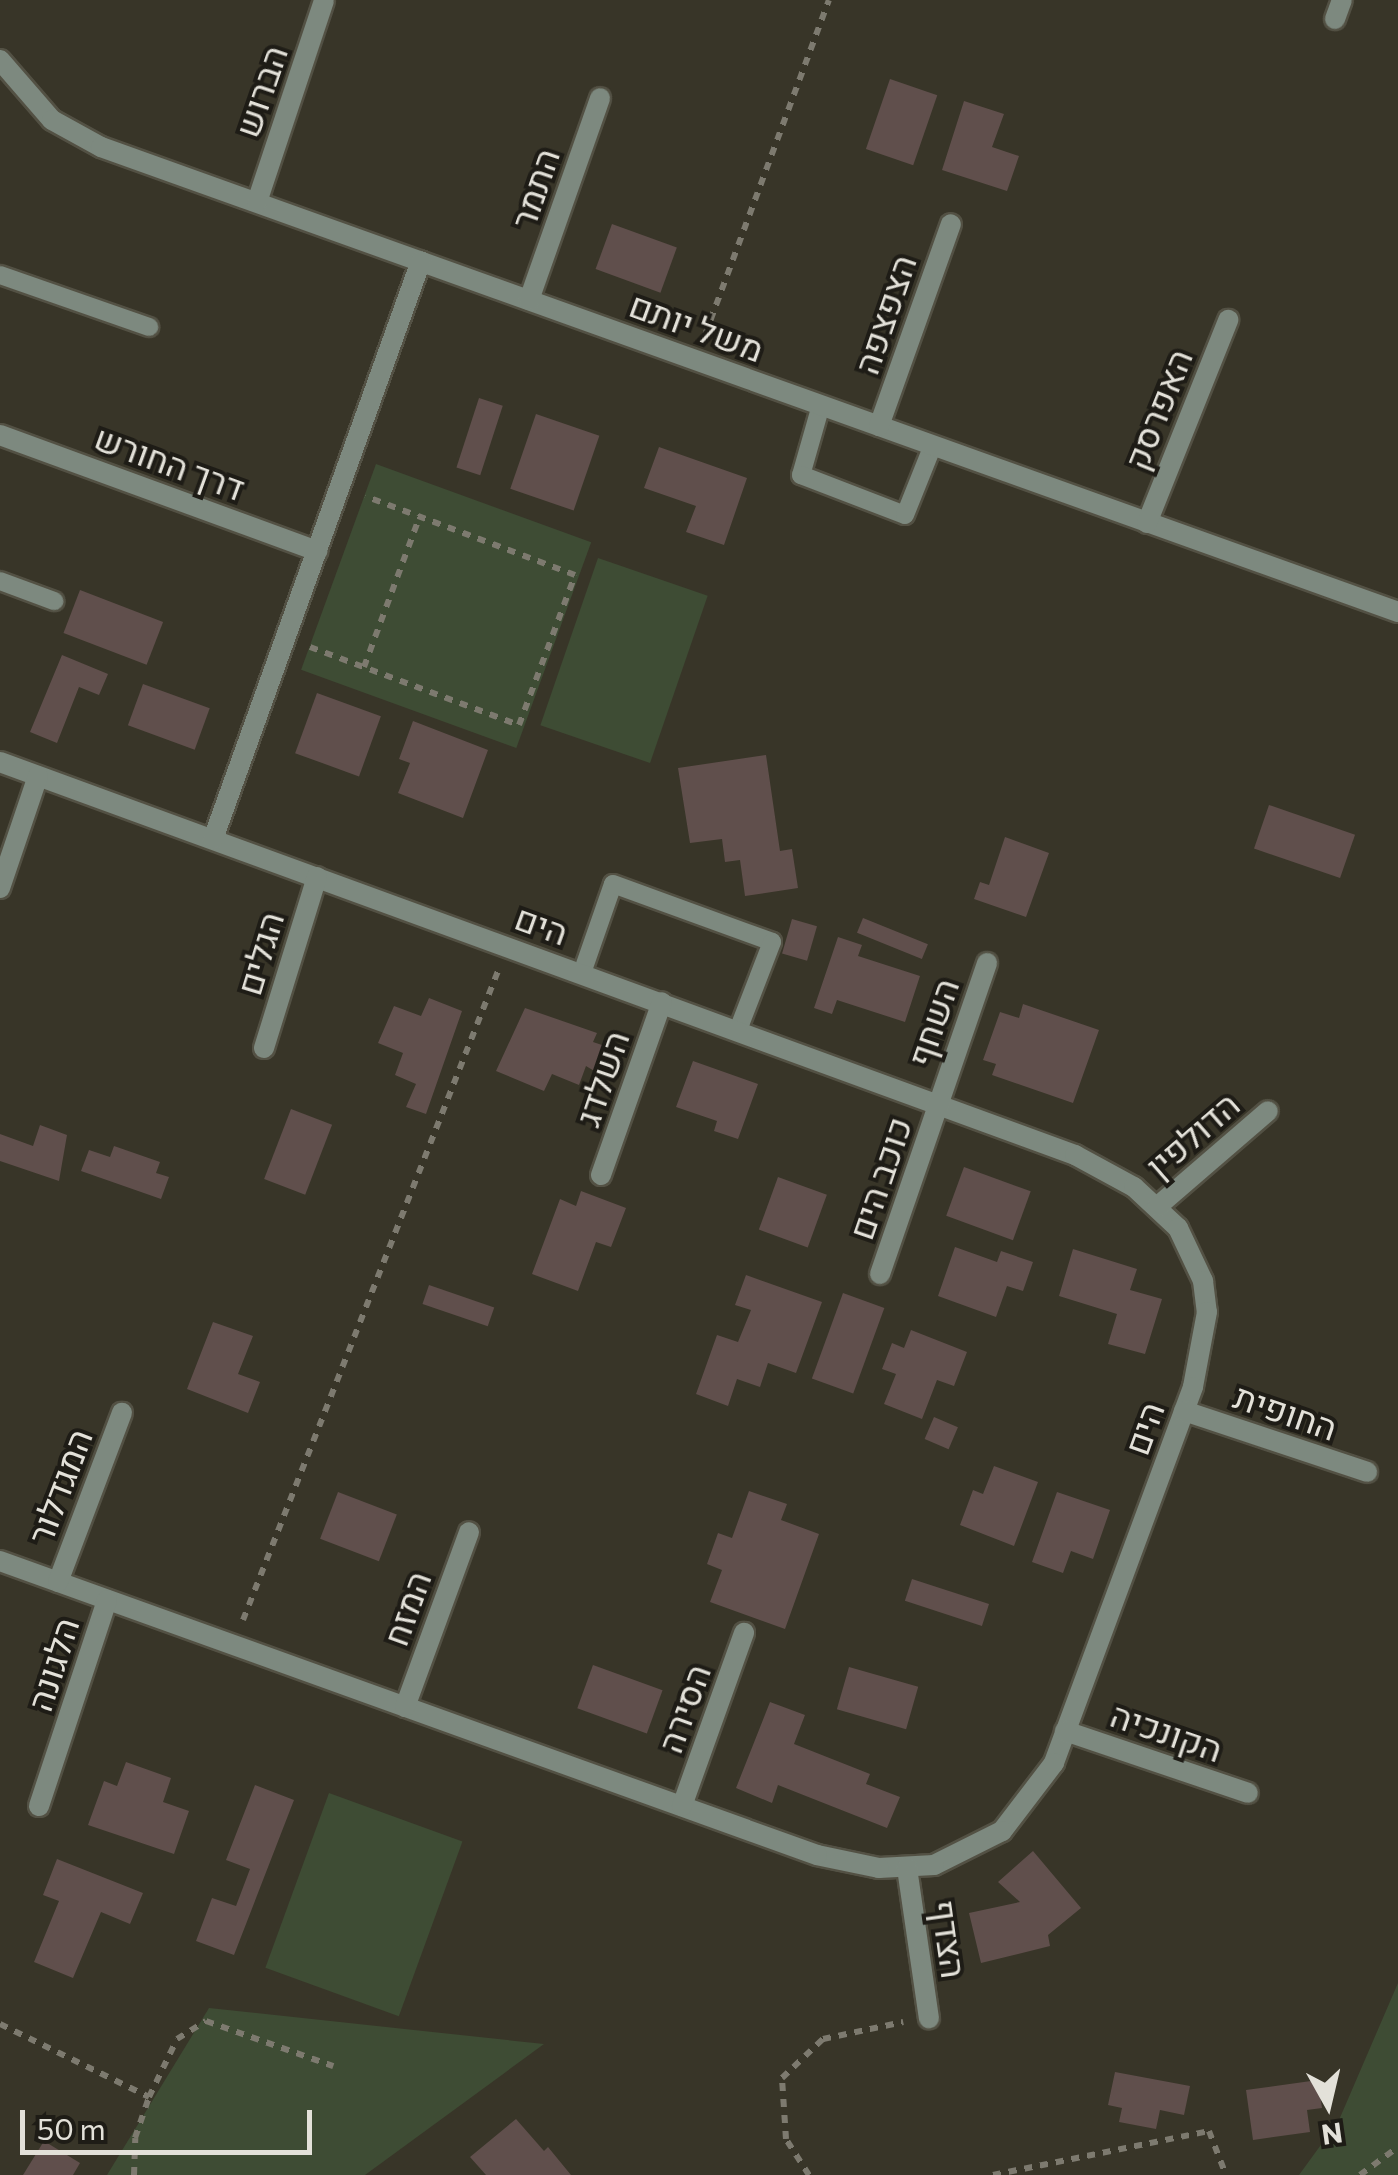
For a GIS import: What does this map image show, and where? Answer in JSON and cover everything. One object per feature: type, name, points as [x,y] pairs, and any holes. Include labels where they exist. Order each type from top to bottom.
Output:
[{"type":"street","name":"הברוש","points":[[257,202],[324,2]]},
{"type":"street","name":"משל יותם","points":[[0,60],[32,102],[76,135],[1398,612]]},
{"type":"street","name":"התמר","points":[[529,300],[600,98]]},
{"type":"street","name":"הצפצפה","points":[[879,426],[951,224]]},
{"type":"street","points":[[213,839],[421,261]]},
{"type":"street","name":"האפרסק","points":[[1147,522],[1228,320]]},
{"type":"street","name":"דרך החורש","points":[[0,435],[317,550]]},
{"type":"street","name":"הים","points":[[0,762],[1075,1154],[1158,1206],[1193,1253],[1203,1280],[1203,1348],[1184,1411],[1066,1731],[1038,1790],[1002,1831],[958,1858],[907,1868],[833,1859],[0,1562]]},
{"type":"street","points":[[0,888],[38,776]]},
{"type":"street","name":"הגלים","points":[[264,1048],[317,877]]},
{"type":"street","name":"השחף","points":[[938,1103],[987,962]]},
{"type":"street","name":"השלדג","points":[[602,1175],[662,1002]]},
{"type":"street","name":"כוכב הים","points":[[880,1274],[938,1103]]},
{"type":"street","name":"הדולפין","points":[[1158,1206],[1268,1111]]},
{"type":"street","name":"החופית","points":[[1184,1411],[1367,1472]]},
{"type":"street","name":"המגדלור","points":[[58,1582],[122,1413]]},
{"type":"street","name":"המזח","points":[[405,1707],[469,1532]]},
{"type":"street","name":"הלגונה","points":[[39,1806],[107,1600]]},
{"type":"street","name":"הסירה","points":[[682,1806],[744,1633]]},
{"type":"street","name":"הקונכיה","points":[[1066,1731],[1248,1794]]},
{"type":"street","name":"הצדף","points":[[907,1868],[929,2018]]},
{"type":"lane","points":[[0,274],[149,327]]},
{"type":"lane","points":[[821,405],[801,475],[905,514],[932,445]]},
{"type":"lane","points":[[0,581],[54,601]]},
{"type":"lane","points":[[582,974],[613,884],[772,942],[738,1030]]},
{"type":"path","points":[[696,360],[829,0]]},
{"type":"path","points":[[286,638],[519,724],[575,576],[340,487]]},
{"type":"path","points":[[364,667],[420,516]]},
{"type":"path","points":[[233,1645],[508,946]]},
{"type":"path","points":[[809,2175],[786,2139],[780,2114],[782,2078],[796,2060],[848,2030],[929,2018]]},
{"type":"path","points":[[134,2175],[135,2138],[149,2097],[178,2038],[206,2021],[333,2066]]},
{"type":"path","points":[[0,2024],[149,2097]]},
{"type":"path","points":[[993,2175],[1209,2131],[1226,2175]]},
{"type":"path","points":[[1360,2175],[1398,2147]]},
{"type":"green space","points":[[376,464],[591,542],[516,748],[301,670]]},
{"type":"green space","points":[[598,558],[708,596],[650,763],[540,725]]},
{"type":"green space","points":[[329,1793],[462,1842],[399,2016],[265,1968]]},
{"type":"green space","points":[[1398,1983],[1398,2175],[1299,2175],[1339,2120]]},
{"type":"green space","points":[[209,2008],[544,2044],[365,2175],[107,2175]]},
{"type":"building","points":[[890,79],[937,95],[913,165],[866,149]]},
{"type":"building","points":[[964,101],[1004,114],[992,147],[1019,156],[1007,191],[942,170]]},
{"type":"building","points":[[612,224],[677,248],[660,293],[596,269]]},
{"type":"building","points":[[479,398],[503,406],[480,475],[456,467]]},
{"type":"building","points":[[536,414],[599,436],[574,511],[510,489]]},
{"type":"building","points":[[659,447],[747,478],[724,545],[686,532],[696,506],[644,488]]},
{"type":"building","points":[[80,590],[163,622],[147,665],[64,633]]},
{"type":"building","points":[[62,655],[108,674],[99,695],[79,687],[57,743],[30,732]]},
{"type":"building","points":[[143,684],[210,708],[195,750],[128,725]]},
{"type":"building","points":[[317,693],[381,716],[359,776],[295,753]]},
{"type":"building","points":[[413,721],[488,750],[463,818],[398,793],[410,763],[399,759]]},
{"type":"building","points":[[766,755],[780,851],[792,849],[798,888],[745,896],[740,860],[725,862],[722,839],[690,843],[678,768]]},
{"type":"building","points":[[1269,805],[1355,835],[1340,878],[1254,848]]},
{"type":"building","points":[[1005,837],[1049,853],[1026,917],[974,899],[980,882],[989,885]]},
{"type":"building","points":[[863,918],[928,944],[922,959],[857,933]]},
{"type":"building","points":[[792,919],[817,926],[807,961],[782,954]]},
{"type":"building","points":[[838,937],[862,945],[858,956],[920,976],[905,1022],[837,1000],[832,1014],[814,1008]]},
{"type":"building","points":[[429,998],[462,1011],[426,1114],[406,1107],[416,1084],[395,1075],[403,1053],[378,1043],[394,1006],[421,1016]]},
{"type":"building","points":[[1023,1004],[1099,1030],[1073,1103],[992,1075],[996,1064],[983,1060],[1000,1012],[1019,1018]]},
{"type":"building","points":[[525,1008],[597,1033],[593,1042],[611,1048],[601,1075],[586,1066],[579,1085],[552,1074],[544,1091],[496,1071]]},
{"type":"building","points":[[693,1061],[758,1084],[738,1139],[714,1131],[717,1121],[676,1107]]},
{"type":"building","points":[[291,1109],[332,1125],[305,1195],[264,1179]]},
{"type":"building","points":[[40,1125],[67,1135],[59,1181],[0,1161],[0,1134],[33,1146]]},
{"type":"building","points":[[114,1146],[160,1162],[156,1173],[169,1177],[161,1199],[81,1171],[89,1150],[110,1157]]},
{"type":"building","points":[[964,1167],[1031,1191],[1013,1240],[946,1216]]},
{"type":"building","points":[[778,1177],[827,1195],[808,1247],[759,1230]]},
{"type":"building","points":[[581,1191],[626,1208],[611,1247],[596,1242],[578,1291],[532,1274],[560,1199],[576,1206]]},
{"type":"building","points":[[955,1247],[997,1262],[1001,1251],[1033,1262],[1023,1291],[1007,1286],[996,1317],[938,1296]]},
{"type":"building","points":[[1073,1249],[1137,1269],[1130,1290],[1162,1299],[1145,1354],[1108,1344],[1117,1314],[1059,1296]]},
{"type":"building","points":[[746,1275],[822,1302],[796,1373],[768,1363],[760,1387],[737,1379],[728,1406],[696,1394],[717,1335],[738,1342],[751,1310],[735,1305]]},
{"type":"building","points":[[429,1285],[494,1307],[488,1326],[422,1304]]},
{"type":"building","points":[[843,1293],[884,1308],[853,1394],[812,1379]]},
{"type":"building","points":[[213,1322],[253,1336],[238,1374],[260,1382],[248,1413],[187,1389]]},
{"type":"building","points":[[911,1330],[967,1352],[954,1386],[937,1380],[922,1419],[884,1404],[896,1374],[882,1369],[892,1343],[904,1348]]},
{"type":"building","points":[[934,1417],[958,1427],[949,1449],[925,1439]]},
{"type":"building","points":[[994,1466],[1038,1482],[1014,1546],[960,1525],[973,1490],[983,1494]]},
{"type":"building","points":[[749,1491],[787,1504],[781,1520],[819,1534],[785,1629],[710,1602],[722,1570],[707,1564],[718,1533],[732,1538]]},
{"type":"building","points":[[338,1492],[397,1515],[379,1561],[320,1539]]},
{"type":"building","points":[[1057,1492],[1110,1510],[1093,1559],[1071,1551],[1063,1573],[1032,1562]]},
{"type":"building","points":[[912,1579],[989,1604],[982,1626],[905,1601]]},
{"type":"building","points":[[593,1665],[663,1690],[647,1734],[577,1708]]},
{"type":"building","points":[[849,1667],[918,1687],[906,1729],[837,1709]]},
{"type":"building","points":[[770,1702],[805,1715],[794,1744],[870,1774],[866,1784],[900,1797],[887,1828],[778,1785],[772,1803],[736,1788]]},
{"type":"building","points":[[126,1762],[171,1778],[163,1802],[189,1811],[174,1854],[88,1825],[104,1781],[117,1786]]},
{"type":"building","points":[[255,1785],[294,1800],[234,1955],[196,1941],[212,1898],[236,1906],[250,1869],[226,1860]]},
{"type":"building","points":[[1033,1851],[1081,1908],[1048,1935],[1050,1946],[981,1963],[969,1913],[1020,1902],[998,1882]]},
{"type":"building","points":[[57,1859],[143,1893],[130,1924],[101,1912],[73,1978],[34,1962],[59,1901],[43,1895]]},
{"type":"building","points":[[1115,2072],[1190,2086],[1184,2115],[1160,2110],[1156,2129],[1119,2122],[1122,2108],[1108,2105]]},
{"type":"building","points":[[1318,2080],[1322,2108],[1307,2110],[1310,2132],[1253,2140],[1246,2090]]},
{"type":"building","points":[[516,2119],[544,2151],[548,2147],[571,2175],[486,2175],[470,2157]]},
{"type":"building","points":[[44,2141],[80,2163],[73,2175],[23,2175]]}]
